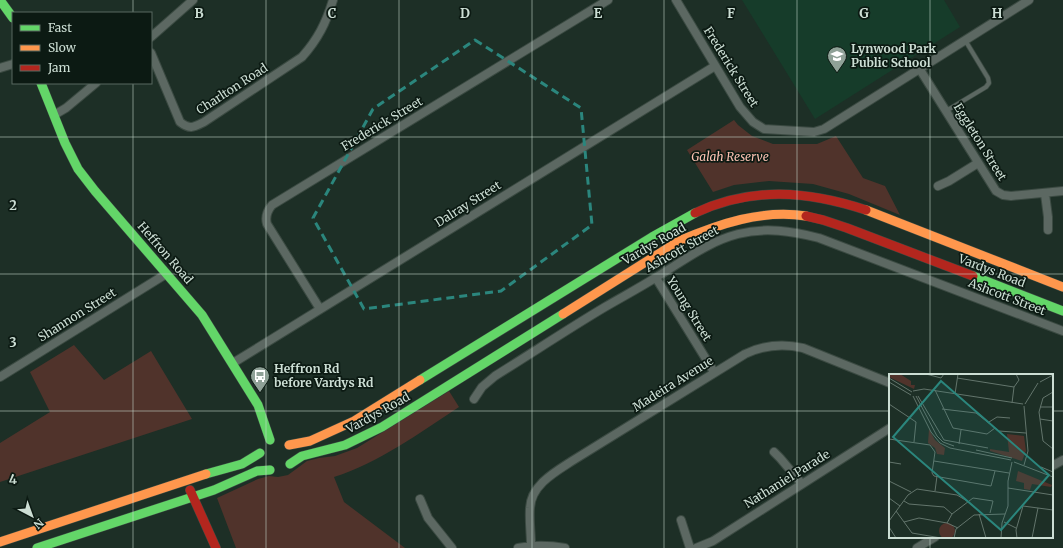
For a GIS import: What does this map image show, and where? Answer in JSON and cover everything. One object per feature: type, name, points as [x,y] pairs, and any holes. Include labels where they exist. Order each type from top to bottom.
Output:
[{"type":"main road","points":[[0,0],[12,17]]},
{"type":"main road","name":"Heffron Road","points":[[41,84],[71,156],[82,174],[202,315],[280,441]]},
{"type":"main road","name":"Vardys Road","points":[[280,441],[310,441],[354,422],[652,237],[699,212],[734,199],[765,195],[798,194],[824,198],[875,213],[1063,287]]},
{"type":"main road","name":"Vardys Road","points":[[290,464],[302,455],[339,447],[382,427],[679,241],[711,228],[755,216],[787,214],[822,219],[1063,311]]},
{"type":"main road","points":[[0,542],[186,480],[242,464],[260,453],[265,443],[280,441],[292,455],[290,464],[281,471],[257,471],[214,490],[37,548]]},
{"type":"main road","points":[[260,453],[262,464],[270,470]]},
{"type":"main road","points":[[186,480],[216,548]]},
{"type":"street","points":[[152,36],[193,0]]},
{"type":"street","name":"Charlton Road","points":[[152,55],[180,122],[186,127],[194,127],[204,122],[302,57],[313,46],[320,35],[326,23],[333,0]]},
{"type":"street","name":"Frederick Street","points":[[320,309],[267,224],[267,213],[272,205],[608,0]]},
{"type":"street","name":"Frederick Street","points":[[676,0],[745,114],[757,126],[764,129],[814,132],[824,129],[1028,0]]},
{"type":"street","points":[[0,68],[12,64]]},
{"type":"street","name":"Dalray Street","points":[[233,363],[715,66]]},
{"type":"street","name":"Eggleton Street","points":[[919,68],[993,187],[999,193],[1010,196],[1045,194],[1063,191]]},
{"type":"street","points":[[54,115],[66,108],[95,84]]},
{"type":"street","points":[[938,186],[950,181],[978,163]]},
{"type":"street","points":[[1045,194],[1048,230]]},
{"type":"street","name":"Ashcott Street","points":[[474,399],[482,387],[495,376],[688,257],[719,240],[762,230],[784,230],[819,238],[1063,331]]},
{"type":"street","name":"Shannon Street","points":[[0,378],[166,274]]},
{"type":"street","name":"Young Street","points":[[656,278],[714,372]]},
{"type":"street","name":"Madeira Avenue","points":[[532,546],[531,500],[535,492],[547,478],[714,372],[757,348],[770,345],[783,345],[803,348],[889,383]]},
{"type":"street","name":"Nathaniel Parade","points":[[696,548],[713,541],[889,429]]},
{"type":"street","points":[[774,452],[802,484]]},
{"type":"street","points":[[420,500],[428,518],[452,548]]},
{"type":"street","points":[[682,520],[690,548]]},
{"type":"street","points":[[917,548],[928,545]]},
{"type":"street","points":[[518,548],[532,546],[554,546],[564,548]]},
{"type":"lane","points":[[946,111],[986,87],[989,83],[988,78],[965,40]]},
{"type":"highlighted area","points":[[475,40],[581,108],[592,225],[501,291],[364,309],[313,218],[373,109]]},
{"type":"shaded area","name":"Lynwood Park Public School","points":[[742,0],[944,0],[960,27],[815,119]]},
{"type":"green space","name":"Galah Reserve","points":[[734,120],[752,136],[773,144],[817,144],[836,136],[863,178],[885,186],[900,215],[849,194],[813,184],[769,181],[734,185],[713,192],[687,150]]},
{"type":"green space","points":[[74,345],[104,380],[151,351],[192,419],[0,482],[0,443],[50,412],[30,372]]},
{"type":"green space","points":[[449,391],[459,407],[383,456],[334,477],[344,502],[405,548],[236,548],[217,498],[258,479],[269,476],[278,477],[288,475],[307,461],[335,456],[357,448]]},
{"type":"traffic: fast","points":[[0,0],[12,17]]},
{"type":"traffic: fast","points":[[41,84],[65,143],[78,169],[95,191],[202,315],[258,405],[270,440]]},
{"type":"traffic: fast","points":[[420,380],[652,237],[695,213]]},
{"type":"traffic: fast","points":[[973,276],[1063,311]]},
{"type":"traffic: fast","points":[[290,464],[302,456],[345,445],[382,427],[563,314]]},
{"type":"traffic: fast","points":[[206,474],[242,464],[260,453]]},
{"type":"traffic: fast","points":[[37,548],[214,490],[257,471],[270,470]]},
{"type":"traffic: slow","points":[[866,210],[1063,287]]},
{"type":"traffic: slow","points":[[563,314],[679,241],[725,224],[757,216],[790,214],[806,216]]},
{"type":"traffic: slow","points":[[289,445],[310,441],[354,421],[420,380]]},
{"type":"traffic: slow","points":[[0,542],[206,474]]},
{"type":"traffic: jam","points":[[695,213],[716,204],[738,198],[780,194],[801,195],[823,199],[866,210]]},
{"type":"traffic: jam","points":[[806,216],[847,228],[973,276]]},
{"type":"traffic: jam","points":[[190,490],[216,548]]},
{"type":"place","name":"Lynwood Park Public School","points":[[837,73]]},
{"type":"place","name":"Heffron Rd before Vardys Rd","points":[[260,393]]}]
